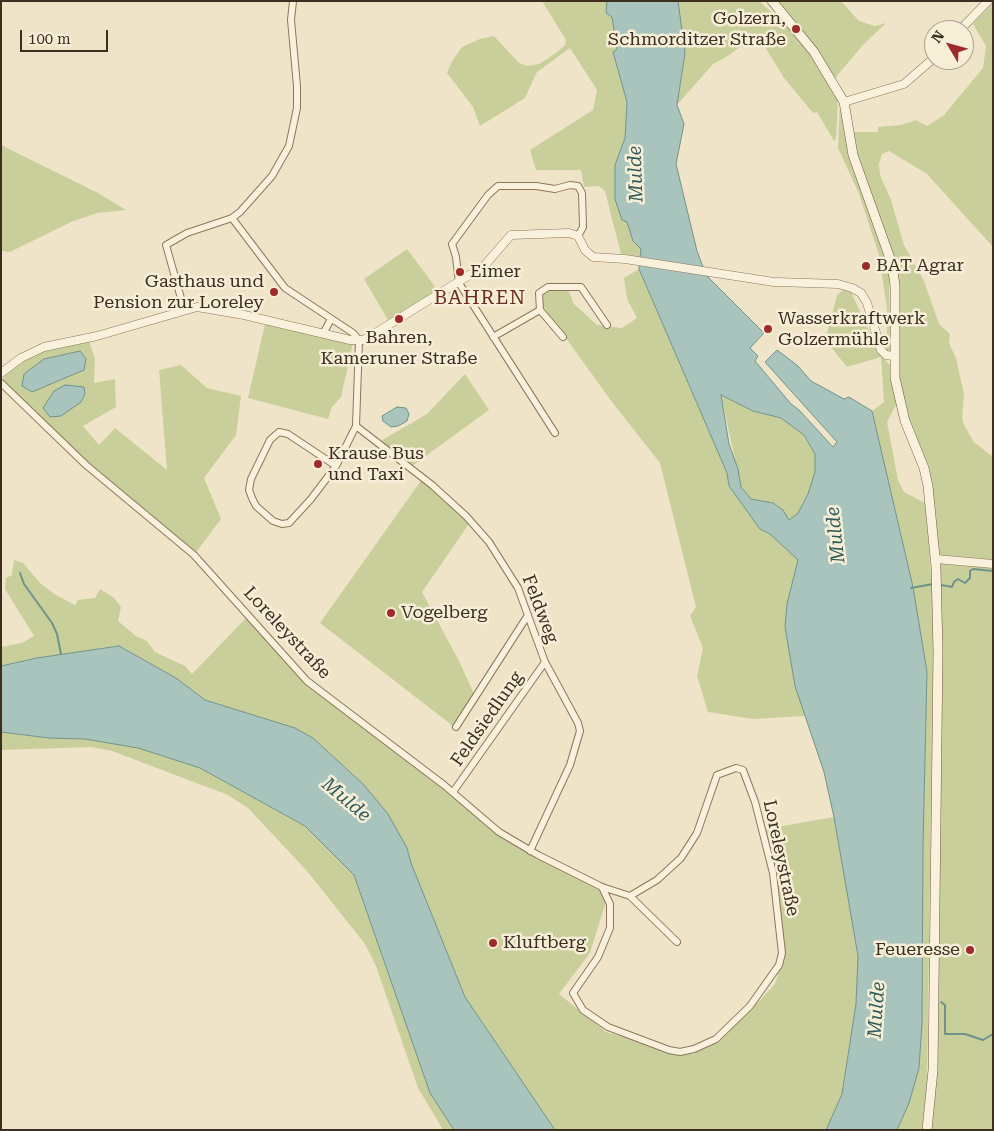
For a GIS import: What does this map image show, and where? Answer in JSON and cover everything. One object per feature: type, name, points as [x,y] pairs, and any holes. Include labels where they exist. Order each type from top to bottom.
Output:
[{"type":"main road","points":[[772,1],[814,52],[844,102],[853,155],[892,264],[895,293],[893,356],[896,388],[905,421],[926,478],[938,592],[933,1058],[931,1106],[927,1130]]},
{"type":"street","points":[[184,309],[166,245],[195,230],[232,218],[266,184],[283,159],[293,132],[297,86],[291,20],[293,1]]},
{"type":"street","points":[[970,20],[988,1]]},
{"type":"street","points":[[844,102],[904,84],[924,67]]},
{"type":"street","points":[[554,433],[459,283],[456,257],[452,244],[488,195],[498,186],[536,186],[555,189],[570,185],[578,186],[582,193],[583,227],[578,236]]},
{"type":"street","points":[[232,218],[285,288],[359,340]]},
{"type":"street","points":[[1,374],[27,354],[44,346],[97,336],[184,309],[211,308],[324,334],[359,340],[370,338],[484,266],[511,235],[569,233],[578,236],[585,250],[593,257],[625,259],[775,282],[838,284],[852,288],[861,293],[867,303],[881,350],[886,356],[893,356]]},
{"type":"street","points":[[563,337],[540,310],[539,293],[542,289],[548,287],[581,287],[607,325]]},
{"type":"street","points":[[494,337],[540,310]]},
{"type":"street","points":[[324,334],[331,319]]},
{"type":"street","points":[[336,466],[288,434],[279,432],[270,440],[251,478],[249,490],[256,506],[273,521],[282,524],[289,523],[311,499],[336,466],[356,426],[359,340]]},
{"type":"street","name":"Loreleystraße","points":[[1,383],[86,465],[194,555],[307,681],[453,792],[499,832],[530,851],[602,887],[630,896],[677,942]]},
{"type":"street","name":"Feldweg","points":[[356,426],[432,485],[475,526],[518,588],[545,662],[572,710],[580,730],[570,766],[530,851]]},
{"type":"street","points":[[936,559],[993,564]]},
{"type":"street","name":"Feldsiedlung","points":[[456,727],[528,615]]},
{"type":"street","name":"Feldsiedlung","points":[[453,792],[545,662]]},
{"type":"street","name":"Loreleystraße","points":[[602,887],[610,904],[610,928],[598,957],[574,993],[583,1010],[608,1027],[669,1050],[680,1052],[694,1049],[716,1039],[763,991],[780,965],[782,952],[773,873],[755,802],[743,770],[736,768],[717,775],[700,827],[681,858],[657,880],[630,896]]},
{"type":"green space","points":[[542,1],[607,1],[606,13],[612,16],[617,49],[613,52],[627,102],[625,138],[615,165],[615,199],[631,230],[633,241],[641,249],[640,257],[621,254],[605,191],[599,186],[584,187],[581,170],[536,170],[530,150],[593,110],[597,90],[570,48],[537,72],[525,98],[480,126],[473,107],[447,73],[452,61],[462,47],[480,39],[494,36],[519,63],[527,66],[539,64],[556,53],[565,45],[566,40]]},
{"type":"green space","points":[[678,1],[759,1],[778,18],[781,16],[811,55],[838,97],[836,139],[834,141],[817,112],[813,113],[784,78],[757,34],[728,56],[713,64],[677,105],[685,53]]},
{"type":"green space","points":[[776,1],[841,1],[859,21],[875,26],[886,23],[863,45],[835,78]]},
{"type":"green space","points":[[993,3],[993,247],[927,174],[889,151],[882,154],[879,164],[880,175],[891,200],[904,245],[924,281],[939,324],[950,334],[949,343],[956,358],[964,394],[962,418],[964,425],[974,442],[993,457],[993,1130],[930,1130],[936,1086],[938,909],[932,498],[897,377],[897,293],[858,160],[853,132],[878,132],[878,127],[901,125],[916,120],[927,126],[944,115],[983,68],[986,46],[974,23]]},
{"type":"green space","points":[[840,102],[889,272],[890,353],[887,353],[887,308],[879,255],[859,194],[838,148]]},
{"type":"green space","points":[[1,145],[98,193],[126,210],[97,213],[71,222],[10,252],[1,251]]},
{"type":"green space","points":[[407,249],[439,292],[389,322],[364,279]]},
{"type":"green space","points":[[639,269],[727,473],[729,486],[760,529],[770,534],[798,560],[787,604],[785,627],[805,716],[753,719],[708,712],[697,676],[703,648],[690,616],[696,607],[660,463],[612,402],[542,305],[544,291],[568,289],[574,304],[597,325],[622,328],[637,318],[627,299],[624,278]]},
{"type":"green space","points":[[843,290],[851,292],[881,356],[890,365],[897,403],[887,422],[898,480],[904,492],[925,503],[933,596],[933,672],[927,1084],[922,1130],[897,1130],[909,1103],[919,1068],[922,1023],[923,845],[927,672],[913,587],[872,411],[884,402],[881,357],[847,367],[825,340],[837,295]]},
{"type":"green space","points":[[265,324],[353,343],[341,397],[332,407],[328,419],[248,398]]},
{"type":"green space","points":[[89,341],[95,359],[94,383],[115,379],[116,407],[83,426],[99,445],[115,428],[167,470],[159,370],[181,365],[207,388],[241,396],[236,435],[204,478],[221,519],[194,555],[67,447],[7,386],[3,379],[8,371],[23,359],[39,351]],"holes":[[[80,351],[84,370],[32,392],[44,359]]]},
{"type":"green space","points":[[465,374],[489,410],[412,466],[379,442],[427,414]]},
{"type":"green space","points":[[721,395],[753,411],[781,418],[804,435],[815,454],[815,472],[808,494],[798,513],[789,520],[783,510],[773,503],[751,499],[741,487]]},
{"type":"green space","points":[[425,475],[473,518],[422,592],[459,661],[474,694],[453,726],[320,623]]},
{"type":"green space","points":[[14,560],[23,563],[40,583],[56,595],[75,605],[78,600],[95,598],[100,589],[114,598],[121,607],[118,621],[136,636],[147,641],[155,652],[185,666],[192,674],[248,616],[293,667],[523,850],[608,895],[590,953],[559,994],[606,1032],[677,1053],[694,1054],[751,1010],[775,984],[785,951],[765,829],[834,817],[858,956],[856,1004],[842,1094],[826,1130],[555,1130],[465,997],[411,863],[407,848],[364,785],[313,738],[295,728],[205,700],[176,678],[119,646],[37,658],[1,666],[1,647],[22,643],[34,636],[5,589],[6,578],[12,575]]},
{"type":"green space","points":[[1,732],[49,738],[85,739],[138,748],[200,768],[305,826],[354,875],[430,1093],[454,1130],[443,1130],[418,1088],[376,966],[365,944],[307,871],[248,808],[228,795],[112,751],[92,747],[1,750]]},
{"type":"water","name":"Mulde","points":[[607,1],[678,1],[685,53],[677,105],[684,124],[676,164],[697,251],[706,275],[764,333],[750,348],[758,356],[755,361],[791,404],[799,410],[833,447],[837,442],[765,362],[777,350],[798,366],[811,381],[844,399],[849,397],[872,411],[913,587],[927,672],[923,845],[922,1023],[919,1068],[909,1103],[897,1130],[826,1130],[842,1094],[856,1004],[858,956],[834,817],[824,772],[795,686],[785,627],[787,604],[798,560],[770,534],[760,529],[729,486],[727,473],[639,269],[641,249],[633,241],[627,222],[622,220],[615,199],[615,165],[625,138],[627,102],[613,52],[617,49],[612,17],[606,13]],"holes":[[[721,395],[753,411],[781,418],[804,435],[815,454],[815,472],[808,494],[798,513],[789,520],[783,510],[773,503],[751,499],[741,487],[738,469],[729,444]]]},
{"type":"water","points":[[80,351],[86,359],[84,370],[32,392],[22,386],[24,374],[44,359]]},
{"type":"water","points":[[65,385],[84,387],[85,394],[81,402],[61,416],[50,417],[43,408],[54,391]]},
{"type":"water","points":[[397,407],[406,408],[409,414],[407,421],[398,426],[391,427],[383,421],[382,416]]},
{"type":"water","name":"Mulde","points":[[119,646],[176,678],[205,700],[295,728],[313,738],[364,785],[388,814],[407,848],[411,863],[465,997],[555,1130],[454,1130],[430,1093],[354,875],[305,826],[200,768],[138,748],[85,739],[49,738],[1,732],[1,666],[37,658]]},
{"type":"waterway","points":[[941,585],[952,587],[958,579],[965,583],[970,578],[970,571],[973,569],[993,571]]},
{"type":"waterway","points":[[20,573],[24,584],[52,623],[57,634],[61,654]]},
{"type":"waterway","points":[[911,588],[933,584]]},
{"type":"waterway","points":[[941,1002],[945,1005],[945,1034],[965,1034],[983,1040],[993,1034]]},
{"type":"place","name":"Golzern, Schmorditzer Straße","points":[[796,29]]},
{"type":"place","name":"BAT Agrar","points":[[866,266]]},
{"type":"place","name":"Eimer","points":[[460,272]]},
{"type":"place","name":"Gasthaus und Pension zur Loreley","points":[[274,292]]},
{"type":"place","name":"Bahren, Kameruner Straße","points":[[399,319]]},
{"type":"place","name":"Wasserkraftwerk Golzermühle","points":[[768,329]]},
{"type":"place","name":"Krause Bus und Taxi","points":[[318,464]]},
{"type":"place","name":"Vogelberg","points":[[391,613]]},
{"type":"place","name":"Kluftberg","points":[[493,943]]},
{"type":"place","name":"Feueresse","points":[[970,950]]},
{"type":"district","name":"BAHREN","points":[[480,298]]}]
